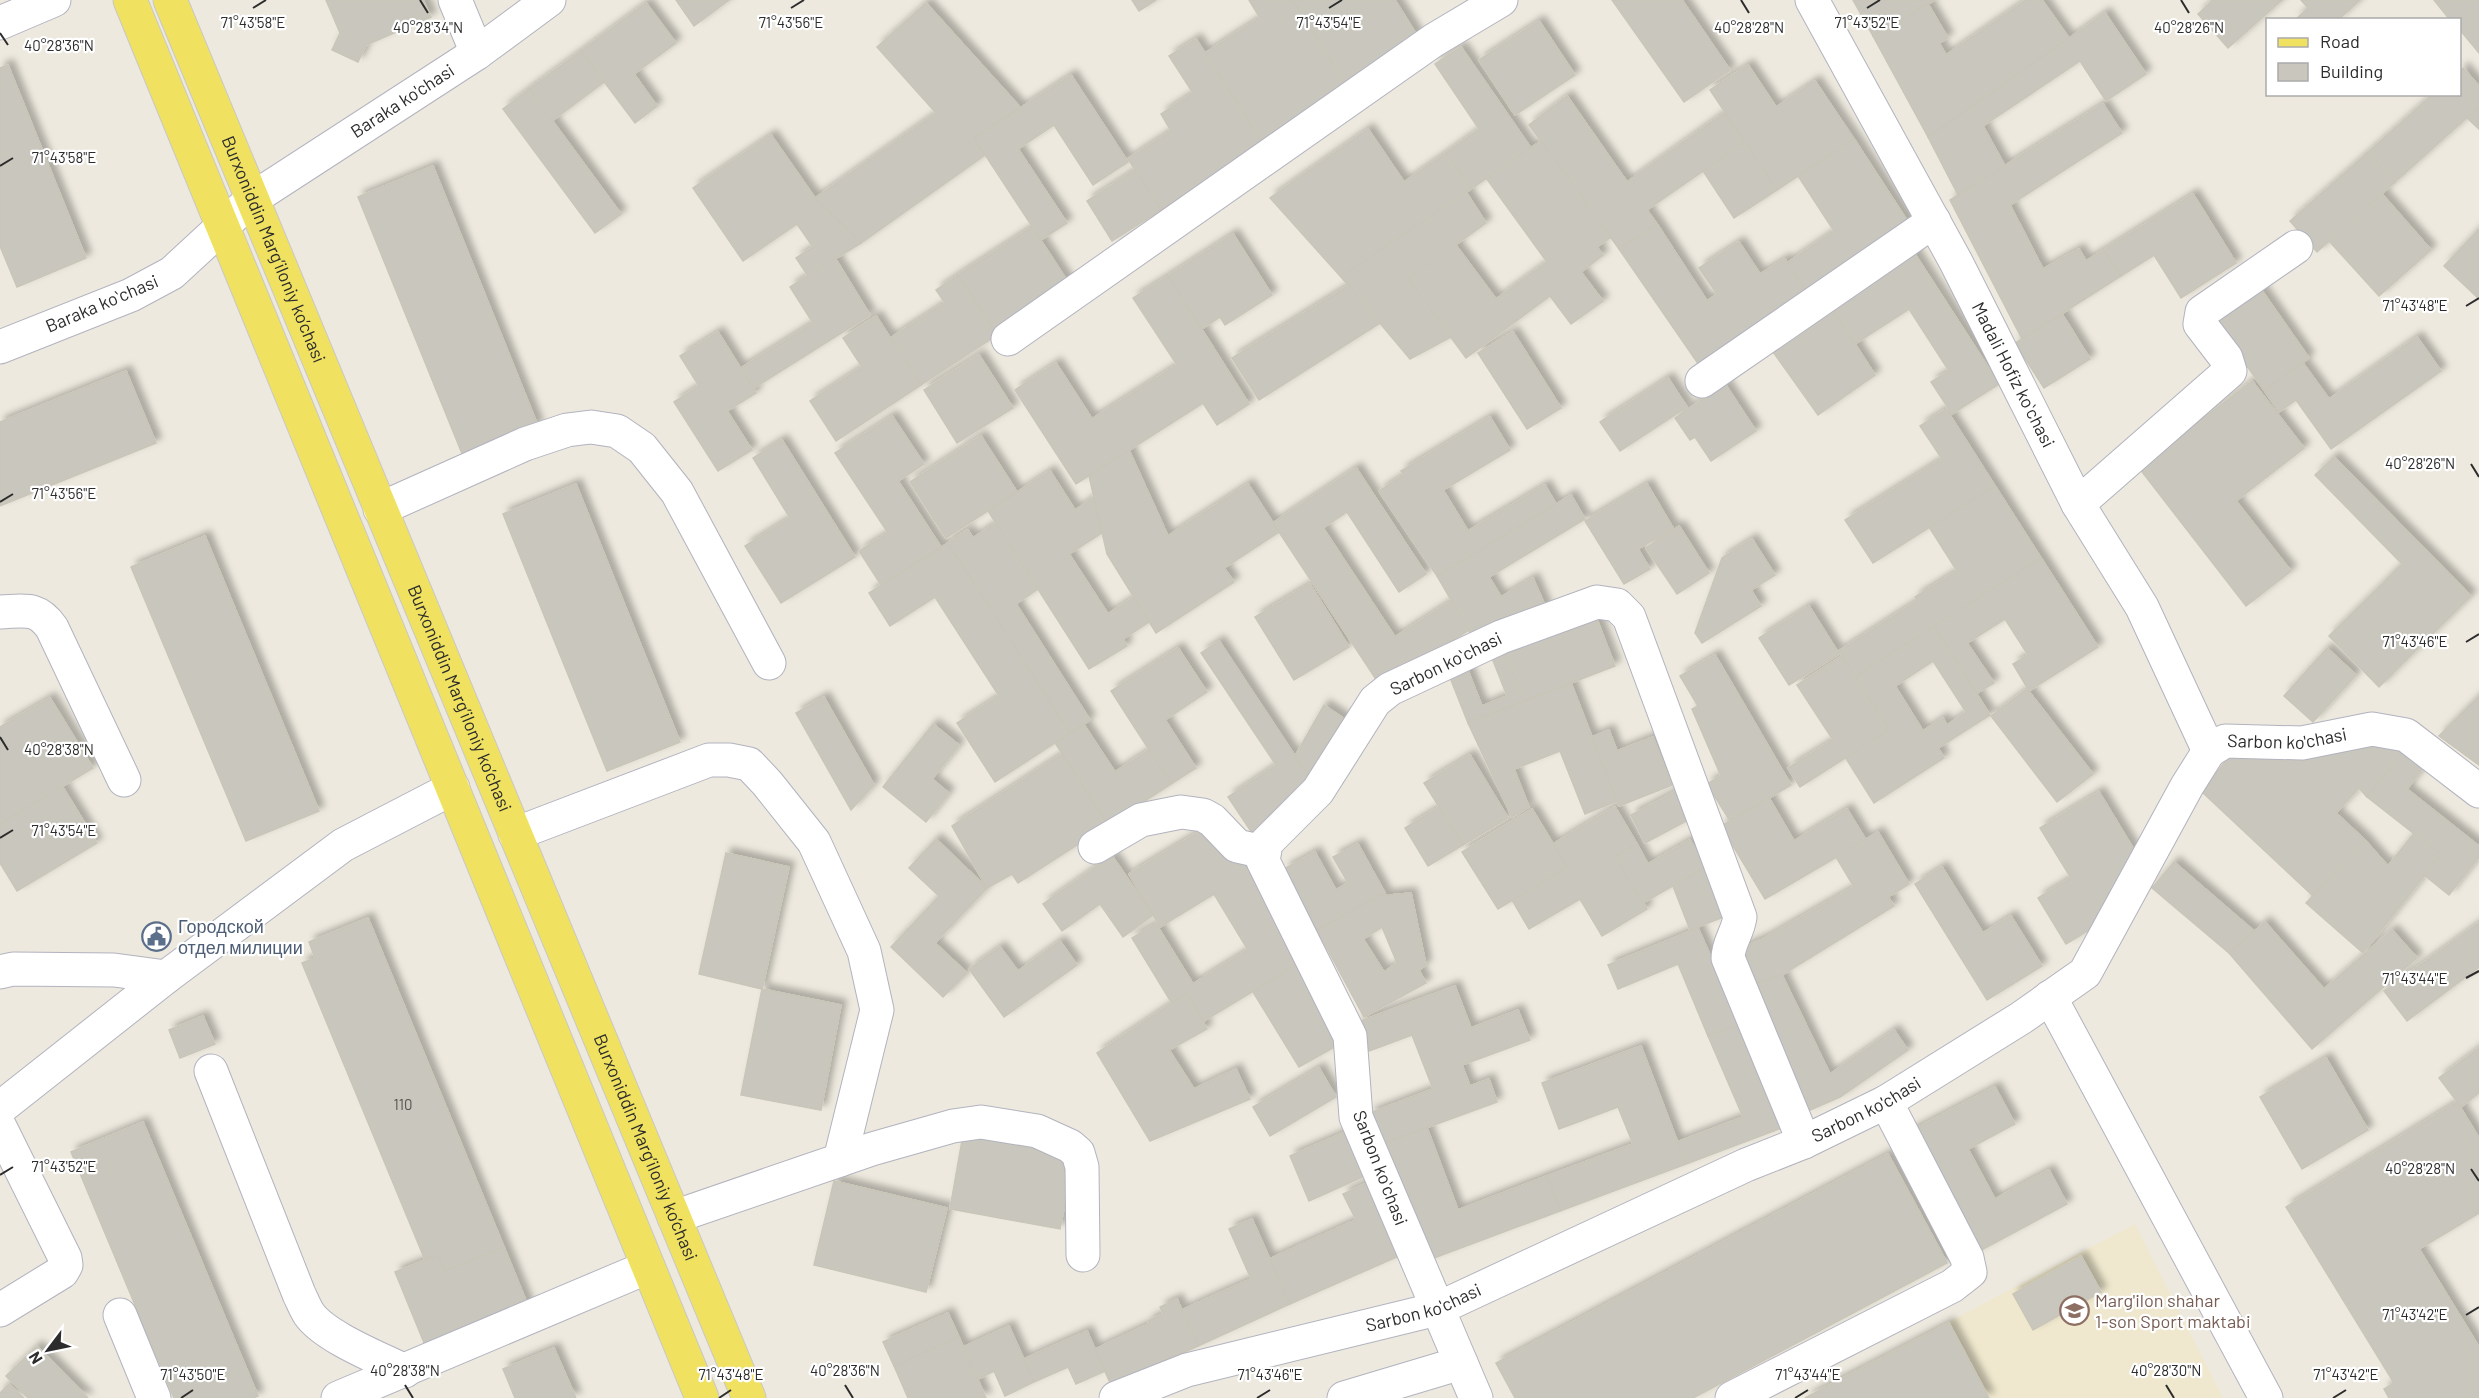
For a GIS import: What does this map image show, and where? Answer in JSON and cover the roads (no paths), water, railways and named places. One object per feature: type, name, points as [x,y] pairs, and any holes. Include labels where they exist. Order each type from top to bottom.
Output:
[{"type":"main road","name":"Burxoniddin Marg’iloniy ko’chasi","points":[[130,0],[702,1398]]},
{"type":"main road","name":"Burxoniddin Marg’iloniy ko’chasi","points":[[170,0],[749,1398]]},
{"type":"street","points":[[0,23],[54,0]]},
{"type":"street","points":[[455,0],[477,53]]},
{"type":"street","name":"Baraka ko'chasi","points":[[224,226],[252,199],[477,53],[549,0]]},
{"type":"street","points":[[1008,339],[1434,40],[1501,0]]},
{"type":"street","name":"Madali Hofiz koʻchasi","points":[[1812,0],[1934,221],[2078,504],[2142,606],[2209,751]]},
{"type":"street","points":[[1702,381],[1934,221]]},
{"type":"street","name":"Baraka koʻchasi","points":[[3,336],[131,295],[154,284],[172,273],[224,226]]},
{"type":"street","points":[[2078,504],[2230,371],[2226,358],[2200,324],[2202,312],[2296,247]]},
{"type":"street","points":[[380,509],[525,444],[567,430],[591,427],[617,431],[642,448],[677,492],[769,663]]},
{"type":"street","name":"Sarbon koʻchasi","points":[[1476,1398],[1356,1117],[1350,1036],[1263,861],[1266,843],[1318,791],[1375,701],[1390,689],[1501,637],[1597,602],[1617,605],[1629,617],[1740,917],[1739,926],[1728,949],[1728,958],[1804,1142]]},
{"type":"street","points":[[0,612],[36,611],[44,616],[52,628],[124,780]]},
{"type":"street","name":"Sarbon ko'chasi","points":[[1117,1398],[1187,1370],[1437,1308],[1746,1165],[1804,1142],[1886,1102],[2021,1018],[2085,973],[2187,786],[2209,751],[2225,741],[2302,743],[2372,729],[2406,735],[2479,791]]},
{"type":"street","points":[[515,834],[709,760],[729,760],[749,764],[814,842],[864,951],[877,1010],[840,1160]]},
{"type":"street","points":[[0,1108],[166,977],[343,845],[453,788]]},
{"type":"street","points":[[1095,847],[1141,820],[1181,812],[1203,815],[1212,820],[1237,846],[1264,852]]},
{"type":"street","points":[[0,972],[13,969],[114,970],[166,977]]},
{"type":"street","points":[[2050,997],[2266,1398]]},
{"type":"street","points":[[211,1071],[309,1315],[328,1332],[405,1371]]},
{"type":"street","points":[[1732,1398],[1952,1286],[1970,1272],[1967,1258],[1886,1102]]},
{"type":"street","points":[[674,1217],[840,1160],[962,1125],[981,1122],[1037,1131],[1070,1146],[1078,1154],[1082,1167],[1083,1255]]},
{"type":"street","points":[[0,1127],[65,1258],[66,1265],[62,1272],[0,1310]]},
{"type":"street","points":[[338,1398],[648,1267]]},
{"type":"street","points":[[120,1316],[154,1398]]},
{"type":"street","points":[[1344,1398],[1461,1363]]},
{"type":"place","name":"Городской отдел милиции","points":[[157,937]]},
{"type":"place","name":"Marg'ilon shahar 1-son Sport maktabi","points":[[2074,1311]]}]
